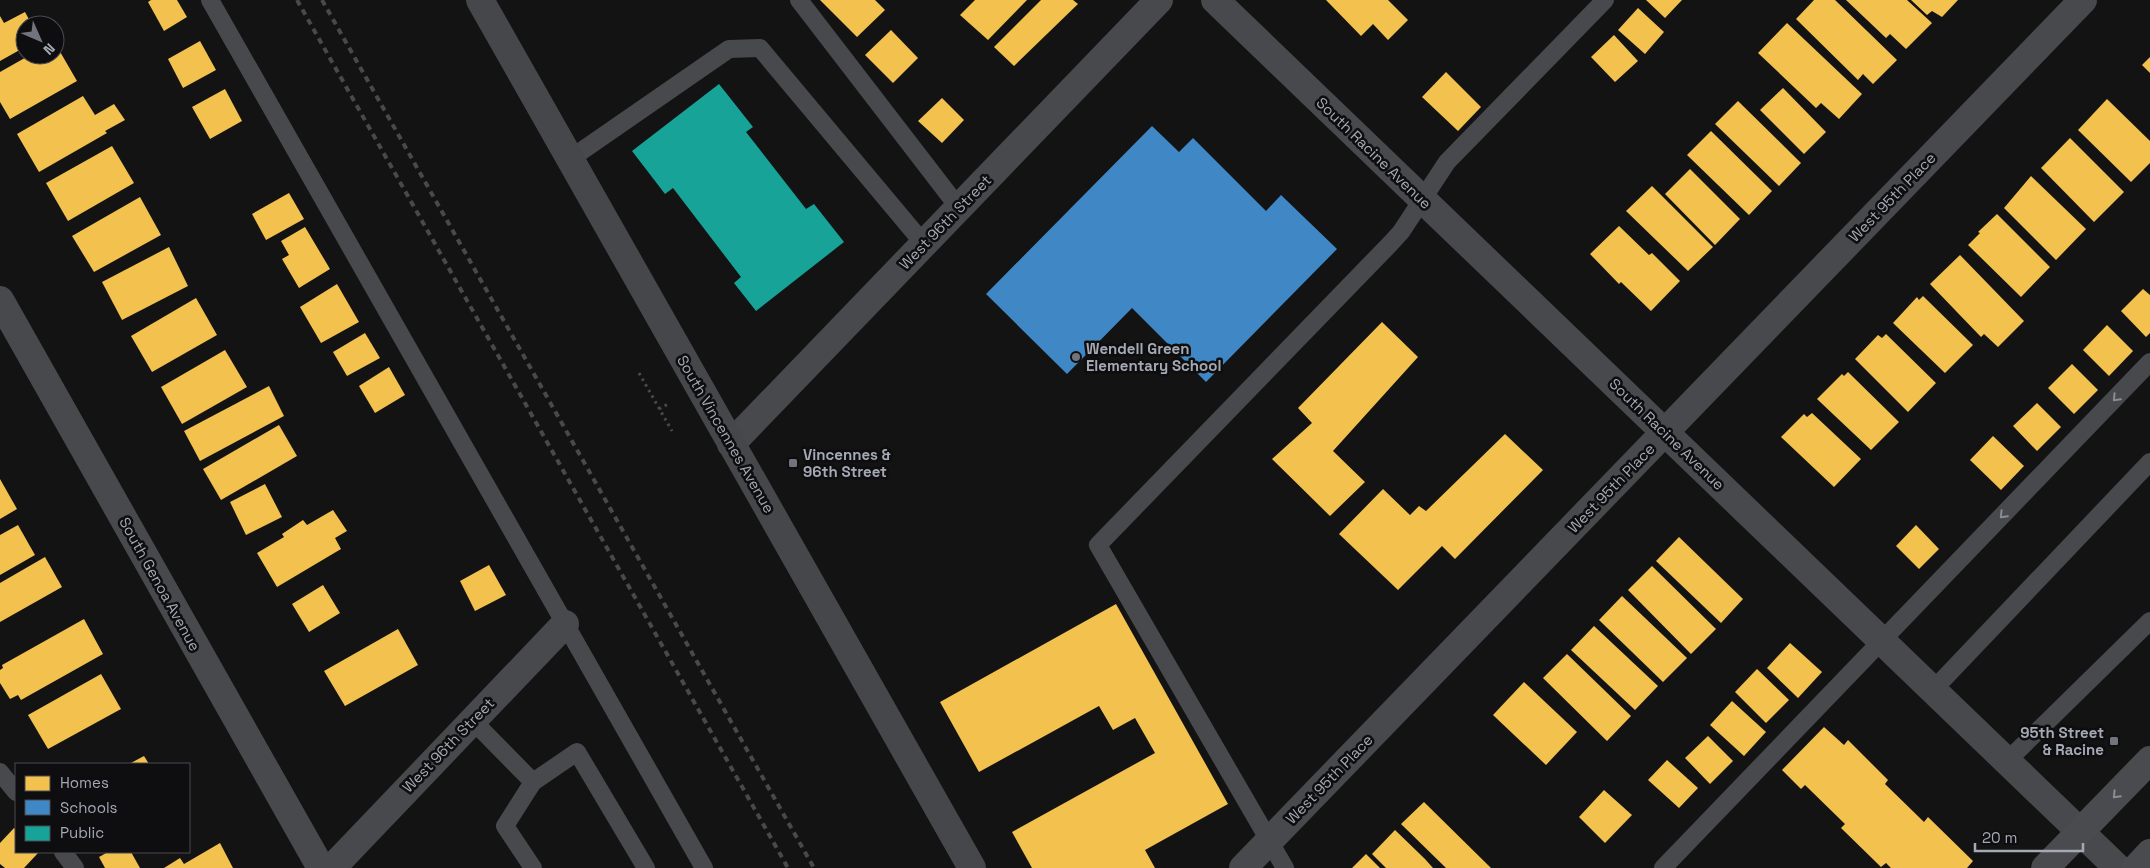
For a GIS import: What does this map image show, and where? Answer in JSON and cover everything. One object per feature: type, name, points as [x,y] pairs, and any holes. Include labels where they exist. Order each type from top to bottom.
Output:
[{"type":"main road","name":"South Vincennes Avenue","points":[[480,0],[972,868]]},
{"type":"main road","points":[[2045,868],[2150,760]]},
{"type":"main road","points":[[2136,868],[2150,854]]},
{"type":"street","name":"West 96th Street","points":[[731,444],[1159,0]]},
{"type":"street","name":"South Racine Avenue","points":[[1215,0],[2118,868]]},
{"type":"street","name":"West 95th Place","points":[[1243,868],[2083,0]]},
{"type":"street","name":"South Genoa Avenue","points":[[0,300],[321,868]]},
{"type":"street","name":"West 96th Street","points":[[332,868],[565,624]]},
{"type":"lane","points":[[210,0],[704,868]]},
{"type":"lane","points":[[799,0],[959,208]]},
{"type":"lane","points":[[1285,868],[1098,545],[1390,244],[1401,232],[1447,162],[1606,0]]},
{"type":"lane","points":[[570,158],[729,49],[760,48],[924,244]]},
{"type":"lane","points":[[1663,868],[2150,362]]},
{"type":"lane","points":[[1933,690],[2150,462]]},
{"type":"lane","points":[[2007,761],[2150,621]]},
{"type":"lane","points":[[472,720],[533,782]]},
{"type":"lane","points":[[533,868],[505,826],[533,782],[577,752],[646,868]]},
{"type":"lane","points":[[0,772],[15,791]]},
{"type":"lane","points":[[64,853],[75,868]]},
{"type":"path","points":[[639,373],[672,431]]},
{"type":"path","points":[[659,408],[668,404]]},
{"type":"building: Homes","points":[[151,0],[177,0],[187,17],[164,31],[148,2]]},
{"type":"building: Homes","points":[[820,0],[875,0],[885,10],[857,37]]},
{"type":"building: Homes","points":[[975,0],[1027,0],[988,40],[960,15]]},
{"type":"building: Homes","points":[[1041,0],[1073,0],[1078,4],[1014,66],[994,47]]},
{"type":"building: Homes","points":[[1326,0],[1388,0],[1408,20],[1388,40],[1373,24],[1361,36]]},
{"type":"building: Homes","points":[[1646,0],[1682,0],[1665,18]]},
{"type":"building: Homes","points":[[1814,0],[1835,0],[1897,60],[1873,84],[1863,74],[1858,80],[1796,19]]},
{"type":"building: Homes","points":[[1846,0],[1907,0],[1932,23],[1906,49],[1890,34],[1886,38]]},
{"type":"building: Homes","points":[[1911,0],[1958,0],[1942,17],[1932,11],[1927,15]]},
{"type":"building: Homes","points":[[1638,8],[1664,32],[1645,54],[1618,30]]},
{"type":"building: Homes","points":[[0,16],[4,23],[15,17],[15,53],[0,61]]},
{"type":"building: Homes","points":[[1787,23],[1862,94],[1839,119],[1821,103],[1816,108],[1758,53]]},
{"type":"building: Homes","points":[[891,30],[918,58],[893,83],[865,55]]},
{"type":"building: Homes","points":[[1614,35],[1638,61],[1615,82],[1591,57]]},
{"type":"building: Homes","points":[[200,41],[216,70],[183,88],[168,59]]},
{"type":"building: Homes","points":[[2150,57],[2150,73],[2142,65]]},
{"type":"building: Homes","points":[[65,60],[77,81],[10,119],[0,102],[0,72],[15,64],[65,65]]},
{"type":"building: Homes","points":[[1446,72],[1481,107],[1458,131],[1422,97]]},
{"type":"building: Homes","points":[[1783,88],[1826,132],[1804,154],[1760,110]]},
{"type":"building: Homes","points":[[225,89],[242,121],[210,139],[192,107]]},
{"type":"building: Homes","points":[[83,96],[95,115],[114,104],[125,120],[105,131],[107,133],[39,172],[17,134]]},
{"type":"building: Homes","points":[[942,98],[964,120],[942,143],[918,121]]},
{"type":"building: Homes","points":[[2107,99],[2150,141],[2150,163],[2131,182],[2078,130]]},
{"type":"building: Homes","points":[[1738,101],[1801,163],[1779,186],[1715,124]]},
{"type":"building: Homes","points":[[1711,131],[1772,191],[1749,215],[1687,155]]},
{"type":"building: Homes","points":[[2070,138],[2124,192],[2094,222],[2041,168]]},
{"type":"building: Homes","points":[[112,146],[134,183],[68,221],[46,183]]},
{"type":"building: Homes","points":[[1690,169],[1740,219],[1715,245],[1665,194]]},
{"type":"building: Homes","points":[[2031,176],[2086,229],[2056,260],[2004,208]]},
{"type":"building: Homes","points":[[1652,186],[1713,247],[1688,271],[1626,211]]},
{"type":"building: Homes","points":[[289,193],[304,219],[266,240],[252,214]]},
{"type":"building: Homes","points":[[140,197],[161,235],[94,272],[72,236]]},
{"type":"building: Homes","points":[[1997,214],[2050,267],[2021,297],[1968,245],[1980,233],[1978,232]]},
{"type":"building: Homes","points":[[1619,226],[1649,255],[1652,253],[1680,281],[1651,311],[1621,282],[1619,284],[1590,254]]},
{"type":"building: Homes","points":[[305,227],[330,269],[299,288],[282,259],[289,255],[281,241]]},
{"type":"building: Homes","points":[[169,247],[188,286],[122,320],[102,282]]},
{"type":"building: Homes","points":[[1960,255],[2024,321],[1998,347],[1984,334],[1981,337],[1930,284]]},
{"type":"building: Homes","points":[[337,284],[359,322],[321,343],[300,307]]},
{"type":"building: Homes","points":[[2143,289],[2150,295],[2150,333],[2146,337],[2121,311]]},
{"type":"building: Homes","points":[[1923,296],[1973,345],[1945,373],[1893,323],[1917,297],[1919,300]]},
{"type":"building: Homes","points":[[196,298],[217,335],[152,372],[131,336]]},
{"type":"building: Homes","points":[[1382,322],[1418,357],[1333,451],[1365,482],[1330,516],[1272,459],[1312,423],[1298,408]]},
{"type":"building: Homes","points":[[2107,325],[2133,351],[2109,376],[2083,350]]},
{"type":"building: Homes","points":[[365,333],[380,358],[347,376],[333,352]]},
{"type":"building: Homes","points":[[1886,334],[1936,383],[1908,412],[1855,359],[1878,335],[1882,338]]},
{"type":"building: Homes","points":[[225,350],[247,387],[182,424],[161,387]]},
{"type":"building: Homes","points":[[2072,364],[2098,390],[2074,414],[2048,388]]},
{"type":"building: Homes","points":[[389,367],[405,395],[375,413],[359,386]]},
{"type":"building: Homes","points":[[1848,372],[1899,422],[1871,450],[1817,399],[1842,374],[1844,376]]},
{"type":"building: Homes","points":[[269,386],[284,416],[200,461],[184,431]]},
{"type":"building: Homes","points":[[2037,403],[2061,427],[2037,451],[2013,426]]},
{"type":"building: Homes","points":[[1812,413],[1861,459],[1834,487],[1781,437],[1804,414],[1807,417]]},
{"type":"building: Homes","points":[[279,425],[297,456],[221,500],[203,469]]},
{"type":"building: Homes","points":[[1505,434],[1543,470],[1455,559],[1442,546],[1398,590],[1339,534],[1383,489],[1410,515],[1419,506],[1426,511]]},
{"type":"building: Homes","points":[[1993,436],[2024,466],[2001,490],[1970,460]]},
{"type":"building: Homes","points":[[0,479],[17,509],[0,519]]},
{"type":"building: Homes","points":[[265,484],[282,517],[246,535],[230,502]]},
{"type":"building: Homes","points":[[333,510],[347,531],[335,538],[341,549],[277,587],[257,553],[284,537],[282,534],[303,520],[307,525]]},
{"type":"building: Homes","points":[[18,525],[35,555],[0,575],[0,535]]},
{"type":"building: Homes","points":[[1916,525],[1939,549],[1919,569],[1896,546]]},
{"type":"building: Homes","points":[[1679,537],[1743,599],[1721,623],[1656,561]]},
{"type":"building: Homes","points":[[45,557],[62,587],[0,622],[0,583]]},
{"type":"building: Homes","points":[[489,565],[506,595],[475,611],[460,581]]},
{"type":"building: Homes","points":[[1652,566],[1716,629],[1691,654],[1628,590]]},
{"type":"building: Homes","points":[[323,585],[340,613],[309,632],[292,604]]},
{"type":"building: Homes","points":[[1622,596],[1687,658],[1663,682],[1599,620]]},
{"type":"building: Homes","points":[[1116,604],[1228,804],[1145,850],[1155,868],[1032,868],[1012,832],[1155,753],[1135,718],[1113,730],[1099,706],[979,772],[940,702]]},
{"type":"building: Homes","points":[[84,619],[103,654],[21,700],[18,695],[10,699],[0,683],[2,665]]},
{"type":"building: Homes","points":[[1594,626],[1658,686],[1635,710],[1571,650]]},
{"type":"building: Homes","points":[[398,629],[418,665],[345,706],[324,671]]},
{"type":"building: Homes","points":[[1790,643],[1822,672],[1798,698],[1767,668]]},
{"type":"building: Homes","points":[[1567,654],[1631,716],[1607,741],[1543,678]]},
{"type":"building: Homes","points":[[1757,669],[1789,700],[1766,723],[1735,692]]},
{"type":"building: Homes","points":[[101,674],[121,709],[48,749],[28,715]]},
{"type":"building: Homes","points":[[1524,682],[1577,732],[1546,765],[1493,715]]},
{"type":"building: Homes","points":[[1732,701],[1766,732],[1744,756],[1710,725]]},
{"type":"building: Homes","points":[[1824,727],[1844,745],[1848,740],[1888,780],[1885,784],[1924,822],[1928,817],[1973,861],[1967,868],[1891,868],[1886,863],[1881,867],[1841,828],[1845,824],[1805,785],[1801,789],[1782,770]]},
{"type":"building: Homes","points":[[1708,736],[1733,761],[1710,784],[1685,758]]},
{"type":"building: Homes","points":[[144,756],[148,763],[131,763]]},
{"type":"building: Homes","points":[[1667,760],[1698,788],[1679,808],[1648,780]]},
{"type":"building: Homes","points":[[1604,790],[1632,815],[1605,843],[1579,817]]},
{"type":"building: Homes","points":[[1424,802],[1491,868],[1446,868],[1401,824]]},
{"type":"building: Homes","points":[[14,828],[15,853],[38,853],[24,868],[5,868],[0,864],[0,843]]},
{"type":"building: Homes","points":[[1395,830],[1433,868],[1386,868],[1372,854]]},
{"type":"building: Homes","points":[[220,843],[233,868],[164,868],[180,858],[184,864]]},
{"type":"building: Homes","points":[[106,853],[132,853],[140,868],[105,868],[99,857]]},
{"type":"building: Homes","points":[[1366,854],[1380,868],[1352,868]]},
{"type":"building: Schools","points":[[1152,126],[1179,152],[1193,138],[1266,211],[1281,195],[1337,249],[1206,382],[1132,308],[1067,374],[986,294]]},
{"type":"building: Public","points":[[719,84],[753,127],[746,132],[806,209],[814,204],[844,242],[756,311],[734,283],[741,277],[673,188],[665,194],[632,151]]},
{"type":"railway","points":[[297,0],[788,868]]},
{"type":"railway","points":[[322,0],[814,868]]},
{"type":"place","name":"Wendell Green Elementary School","points":[[1076,357]]},
{"type":"place","name":"Vincennes & 96th Street","points":[[793,463]]},
{"type":"place","name":"95th Street & Racine","points":[[2114,741]]}]
